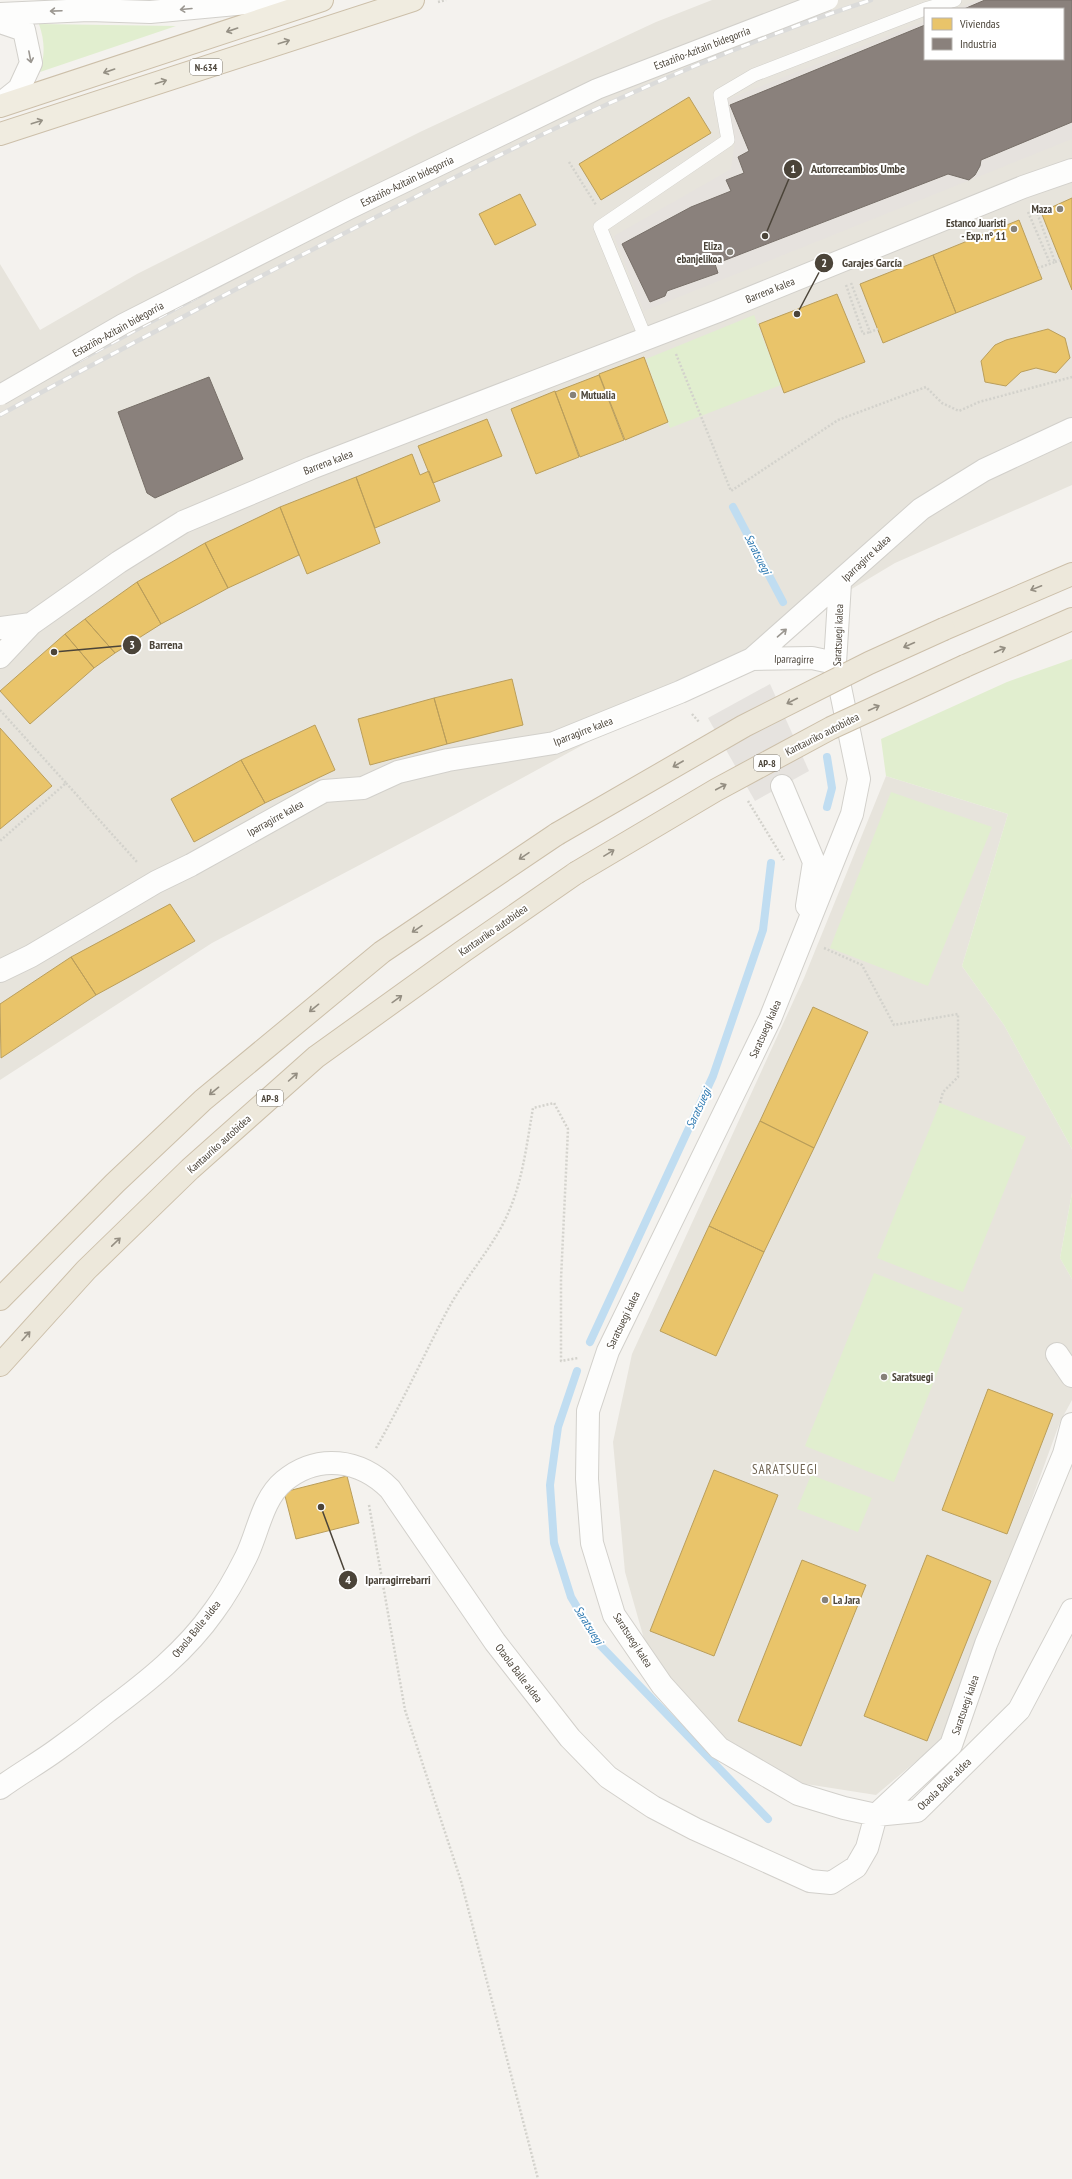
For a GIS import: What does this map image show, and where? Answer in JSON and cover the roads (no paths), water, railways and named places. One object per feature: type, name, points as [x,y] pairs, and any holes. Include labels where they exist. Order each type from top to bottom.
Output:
[{"type":"highway","name":"N-634","points":[[0,105],[322,0]]},
{"type":"highway","name":"N-634","points":[[0,134],[413,0]]},
{"type":"highway","points":[[0,1299],[115,1183],[202,1100],[382,952],[557,834],[744,726],[869,662],[1072,574]]},
{"type":"highway","name":"Kantauriko autobidea","points":[[0,1365],[92,1265],[190,1169],[316,1057],[462,952],[576,873],[716,790],[831,728],[965,666],[1072,619]]},
{"type":"street","points":[[0,14],[89,10],[150,12],[281,0]]},
{"type":"street","name":"Estaziño-Azitain bidegorria","points":[[0,395],[130,321],[349,209],[597,88],[828,0]]},
{"type":"street","points":[[0,22],[24,30],[31,63],[19,89],[0,105]]},
{"type":"street","name":"Barrena kalea","points":[[0,657],[31,624],[119,562],[183,522],[311,468],[646,339],[1023,187],[1072,170]]},
{"type":"street","name":"Iparragirre kalea","points":[[0,978],[31,956],[156,882],[191,865],[324,790],[363,788],[398,772],[448,760],[554,743],[680,692],[752,659],[840,583],[858,563],[921,509],[984,470],[1072,429]]},
{"type":"street","name":"Saratsuegi kalea","points":[[840,583],[835,663],[858,779],[852,814],[767,1026],[608,1351],[588,1411],[587,1479],[592,1544],[614,1615],[662,1685],[719,1748],[798,1794],[844,1808],[876,1815],[951,1745],[986,1644],[1064,1454],[1072,1424]]},
{"type":"street","points":[[0,628],[31,624]]},
{"type":"street","name":"Iparragirre","points":[[752,659],[812,658],[835,663]]},
{"type":"street","name":"Saratsuegi kalea","points":[[782,786],[814,862],[802,939]]},
{"type":"street","name":"Iparragirre kalea","points":[[0,971],[31,956]]},
{"type":"street","points":[[1057,1354],[1072,1376]]},
{"type":"street","name":"Otaola Balle aldea","points":[[0,1788],[58,1750],[175,1657],[214,1612],[246,1557],[267,1504],[275,1491],[284,1481],[313,1466],[336,1462],[363,1470],[381,1480],[390,1489],[495,1642],[570,1738],[608,1777],[653,1807],[695,1829],[810,1881],[831,1883],[856,1867],[867,1848],[876,1815],[917,1811],[1019,1710],[1072,1610]]},
{"type":"lane","points":[[928,8],[955,0]]},
{"type":"lane","points":[[646,339],[600,227],[728,140],[720,95],[754,75],[924,9]]},
{"type":"waterway","name":"Saratsuegi","points":[[733,507],[783,602]]},
{"type":"waterway","name":"Saratsuegi","points":[[827,757],[832,788],[827,807]]},
{"type":"waterway","name":"Saratsuegi","points":[[590,1342],[713,1076],[763,930],[771,863]]},
{"type":"waterway","name":"Saratsuegi","points":[[577,1371],[558,1427],[550,1485],[554,1543],[571,1597],[599,1644],[768,1819]]},
{"type":"railway","points":[[0,403],[266,260],[449,169],[598,92],[699,45],[818,0]]},
{"type":"railway","points":[[0,415],[283,265],[438,185],[559,126],[682,71],[807,22],[871,0]]},
{"type":"place","name":"Maza","points":[[1060,209]]},
{"type":"place","name":"Estanco Juaristi - Exp. nº 11","points":[[1014,229]]},
{"type":"place","name":"Autorrecambios Umbe","points":[[765,236]]},
{"type":"place","name":"Eliza ebanjelikoa","points":[[730,252]]},
{"type":"place","name":"Garajes García","points":[[797,314]]},
{"type":"place","name":"Mutualia","points":[[573,395]]},
{"type":"place","name":"Barrena","points":[[54,652]]},
{"type":"place","name":"Saratsuegi","points":[[884,1377]]},
{"type":"place","name":"Iparragirrebarri","points":[[321,1507]]},
{"type":"place","name":"La Jara","points":[[825,1600]]},
{"type":"district","name":"SARATSUEGI","points":[[785,1469]]}]
